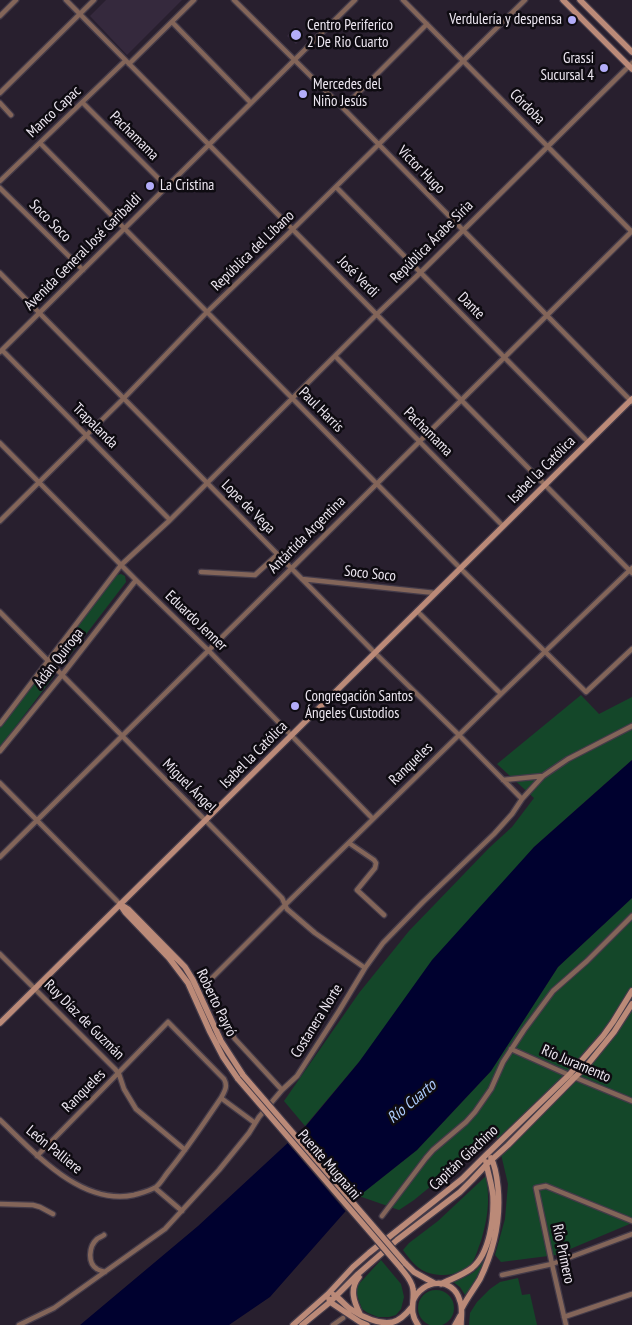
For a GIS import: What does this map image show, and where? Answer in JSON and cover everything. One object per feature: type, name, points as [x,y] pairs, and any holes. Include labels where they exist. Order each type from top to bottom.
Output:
[{"type":"main road","points":[[563,0],[631,66]]},
{"type":"main road","points":[[580,0],[632,52]]},
{"type":"main road","name":"Isabel la Católica","points":[[0,1023],[631,400]]},
{"type":"main road","name":"Roberto Payró","points":[[120,904],[124,912],[169,958],[188,983],[210,1032],[224,1057],[241,1077]]},
{"type":"main road","name":"Capitán Giachino","points":[[293,1325],[328,1294],[358,1262],[462,1180],[486,1155],[572,1077],[613,1022],[632,991]]},
{"type":"main road","name":"Capitán Giachino","points":[[302,1325],[330,1302],[374,1259],[460,1192],[486,1164],[508,1145],[614,1032],[632,1004]]},
{"type":"main road","name":"Puente Mugnaini","points":[[241,1077],[403,1265]]},
{"type":"main road","points":[[455,1325],[481,1277],[496,1232],[499,1202],[496,1169],[492,1159],[486,1155]]},
{"type":"main road","points":[[367,1325],[330,1302],[328,1294],[336,1295],[351,1310],[371,1319],[393,1322],[405,1314],[422,1288],[470,1270],[476,1264],[484,1252],[492,1218],[493,1195],[486,1164],[486,1155]]},
{"type":"main road","points":[[360,1314],[353,1295],[355,1282],[374,1259]]},
{"type":"main road","points":[[403,1265],[453,1290],[461,1302],[461,1325]]},
{"type":"main road","points":[[403,1265],[413,1289],[412,1314],[418,1325]]},
{"type":"street","points":[[0,16],[16,0]]},
{"type":"street","name":"José Verdi","points":[[66,0],[631,570]]},
{"type":"street","points":[[0,94],[94,0]]},
{"type":"street","name":"Manco Capac","points":[[0,181],[194,0]]},
{"type":"street","name":"Víctor Hugo","points":[[234,0],[631,400]]},
{"type":"street","name":"Avenida General José Garibaldi","points":[[1,351],[355,0]]},
{"type":"street","name":"Córdoba","points":[[403,0],[632,231]]},
{"type":"street","name":"República del Líbano","points":[[0,521],[87,436],[207,312],[525,0]]},
{"type":"street","points":[[172,22],[251,103]]},
{"type":"street","points":[[343,108],[428,24]]},
{"type":"street","name":"República Árabe Siria","points":[[121,565],[170,520],[377,314],[631,66]]},
{"type":"street","points":[[0,102],[11,115]]},
{"type":"street","name":"Pachamama","points":[[83,103],[167,186]]},
{"type":"street","name":"Paul Harris","points":[[40,143],[460,568],[586,692],[632,649]]},
{"type":"street","name":"Dante","points":[[336,187],[588,442]]},
{"type":"street","name":"Soco Soco","points":[[0,188],[83,270]]},
{"type":"street","name":"Antártida Argentina","points":[[0,857],[632,231]]},
{"type":"street","name":"Lope de Vega","points":[[0,272],[375,653],[522,799]]},
{"type":"street","name":"Trapalanda","points":[[1,351],[170,520]]},
{"type":"street","name":"Pachamama","points":[[335,356],[503,526]]},
{"type":"street","name":"Eduardo Jenner","points":[[0,443],[208,650],[373,819]]},
{"type":"street","points":[[201,572],[255,574],[278,554]]},
{"type":"street","name":"Adán Quiroga","points":[[0,724],[121,565]]},
{"type":"street","name":"Ranqueles","points":[[282,1090],[236,1038],[206,992],[210,981],[459,735],[631,570]]},
{"type":"street","name":"Soco Soco","points":[[302,579],[435,593]]},
{"type":"street","name":"Adán Quiroga","points":[[0,751],[136,580]]},
{"type":"street","points":[[417,611],[501,694]]},
{"type":"street","name":"Miguel Ángel","points":[[0,612],[282,898],[287,909],[314,933],[365,968]]},
{"type":"street","name":"Costanera Norte","points":[[19,1325],[54,1308],[159,1233],[182,1211],[219,1170],[282,1090],[297,1076],[383,942],[494,834],[543,776],[568,759],[632,726]]},
{"type":"street","points":[[504,780],[543,776]]},
{"type":"street","name":"Roberto Payró","points":[[0,783],[120,904]]},
{"type":"street","points":[[349,843],[376,863],[375,868],[357,890],[384,915]]},
{"type":"street","points":[[382,1216],[433,1150],[475,1112],[491,1089],[511,1049],[553,991],[632,916]]},
{"type":"street","name":"Ruy Díaz de Guzmán","points":[[0,954],[115,1069],[136,1109],[185,1150]]},
{"type":"street","name":"Ranqueles","points":[[38,1156],[168,1022],[224,1079],[226,1088],[221,1098]]},
{"type":"street","name":"Río Juramento","points":[[511,1049],[572,1077],[632,1101]]},
{"type":"street","points":[[182,1211],[155,1188],[185,1150],[221,1098],[255,1123]]},
{"type":"street","name":"León Palliere","points":[[0,1120],[38,1156],[75,1185],[109,1196],[142,1193],[155,1188]]},
{"type":"street","name":"Río Primero","points":[[566,1325],[536,1188],[546,1186],[632,1221]]},
{"type":"street","points":[[0,1204],[33,1205],[53,1214]]},
{"type":"street","points":[[502,1275],[552,1264],[632,1234]]},
{"type":"street","points":[[104,1235],[92,1245],[90,1256],[92,1264],[96,1269],[105,1272]]},
{"type":"street","points":[[564,1317],[632,1294]]},
{"type":"street","points":[[333,1325],[343,1318]]},
{"type":"shaded area","points":[[106,0],[182,0],[127,55],[90,16]]},
{"type":"shaded area","name":"Centro Periferico 2 De Rio Cuarto","points":[[295,27],[304,35],[296,44],[287,36]]},
{"type":"green space","points":[[117,575],[125,576],[126,582],[64,663],[55,664],[53,660],[55,655]]},
{"type":"green space","points":[[45,669],[52,669],[54,676],[0,747],[0,728]]},
{"type":"green space","points":[[581,695],[599,714],[632,697],[632,760],[534,847],[305,1126],[284,1101],[359,993],[409,931],[489,848],[512,827],[534,798],[497,764]]},
{"type":"green space","points":[[632,898],[632,1223],[556,1255],[501,1262],[495,1255],[505,1219],[508,1184],[496,1133],[399,1210],[359,1196],[417,1150],[491,1071],[558,967]]},
{"type":"green space","points":[[493,1170],[496,1195],[492,1243],[484,1265],[474,1284],[465,1295],[460,1287],[453,1282],[477,1269],[484,1260],[488,1249],[494,1208]]},
{"type":"green space","points":[[486,1176],[488,1194],[487,1216],[481,1241],[472,1263],[455,1273],[436,1275],[425,1271],[411,1261],[403,1250],[409,1243],[438,1221]]},
{"type":"green space","points":[[381,1260],[401,1284],[404,1297],[401,1309],[396,1315],[389,1317],[378,1317],[362,1309],[356,1292],[358,1285]]},
{"type":"green space","points":[[518,1278],[522,1295],[530,1294],[537,1325],[469,1325],[470,1313],[477,1302],[490,1289],[500,1282]]},
{"type":"green space","points":[[436,1290],[443,1291],[449,1295],[453,1301],[453,1315],[449,1321],[443,1325],[436,1326],[429,1325],[423,1321],[419,1315],[418,1308],[419,1301],[423,1295],[429,1291]]},
{"type":"water","name":"Río Cuarto","points":[[632,760],[632,898],[558,967],[491,1071],[417,1150],[359,1196],[270,1297],[229,1325],[80,1325],[198,1226],[305,1127],[359,1062],[432,960],[534,847]]},
{"type":"pier","points":[[297,1130],[358,1201],[347,1213],[286,1141]]},
{"type":"place","name":"Verdulería y despensa","points":[[572,20]]},
{"type":"place","name":"Centro Periferico 2 De Rio Cuarto","points":[[296,35]]},
{"type":"place","name":"Grassi Sucursal 4","points":[[604,68]]},
{"type":"place","name":"Mercedes del Niño Jesús","points":[[303,94]]},
{"type":"place","name":"La Cristina","points":[[150,186]]},
{"type":"place","name":"Congregación Santos Ángeles Custodios","points":[[295,706]]}]
